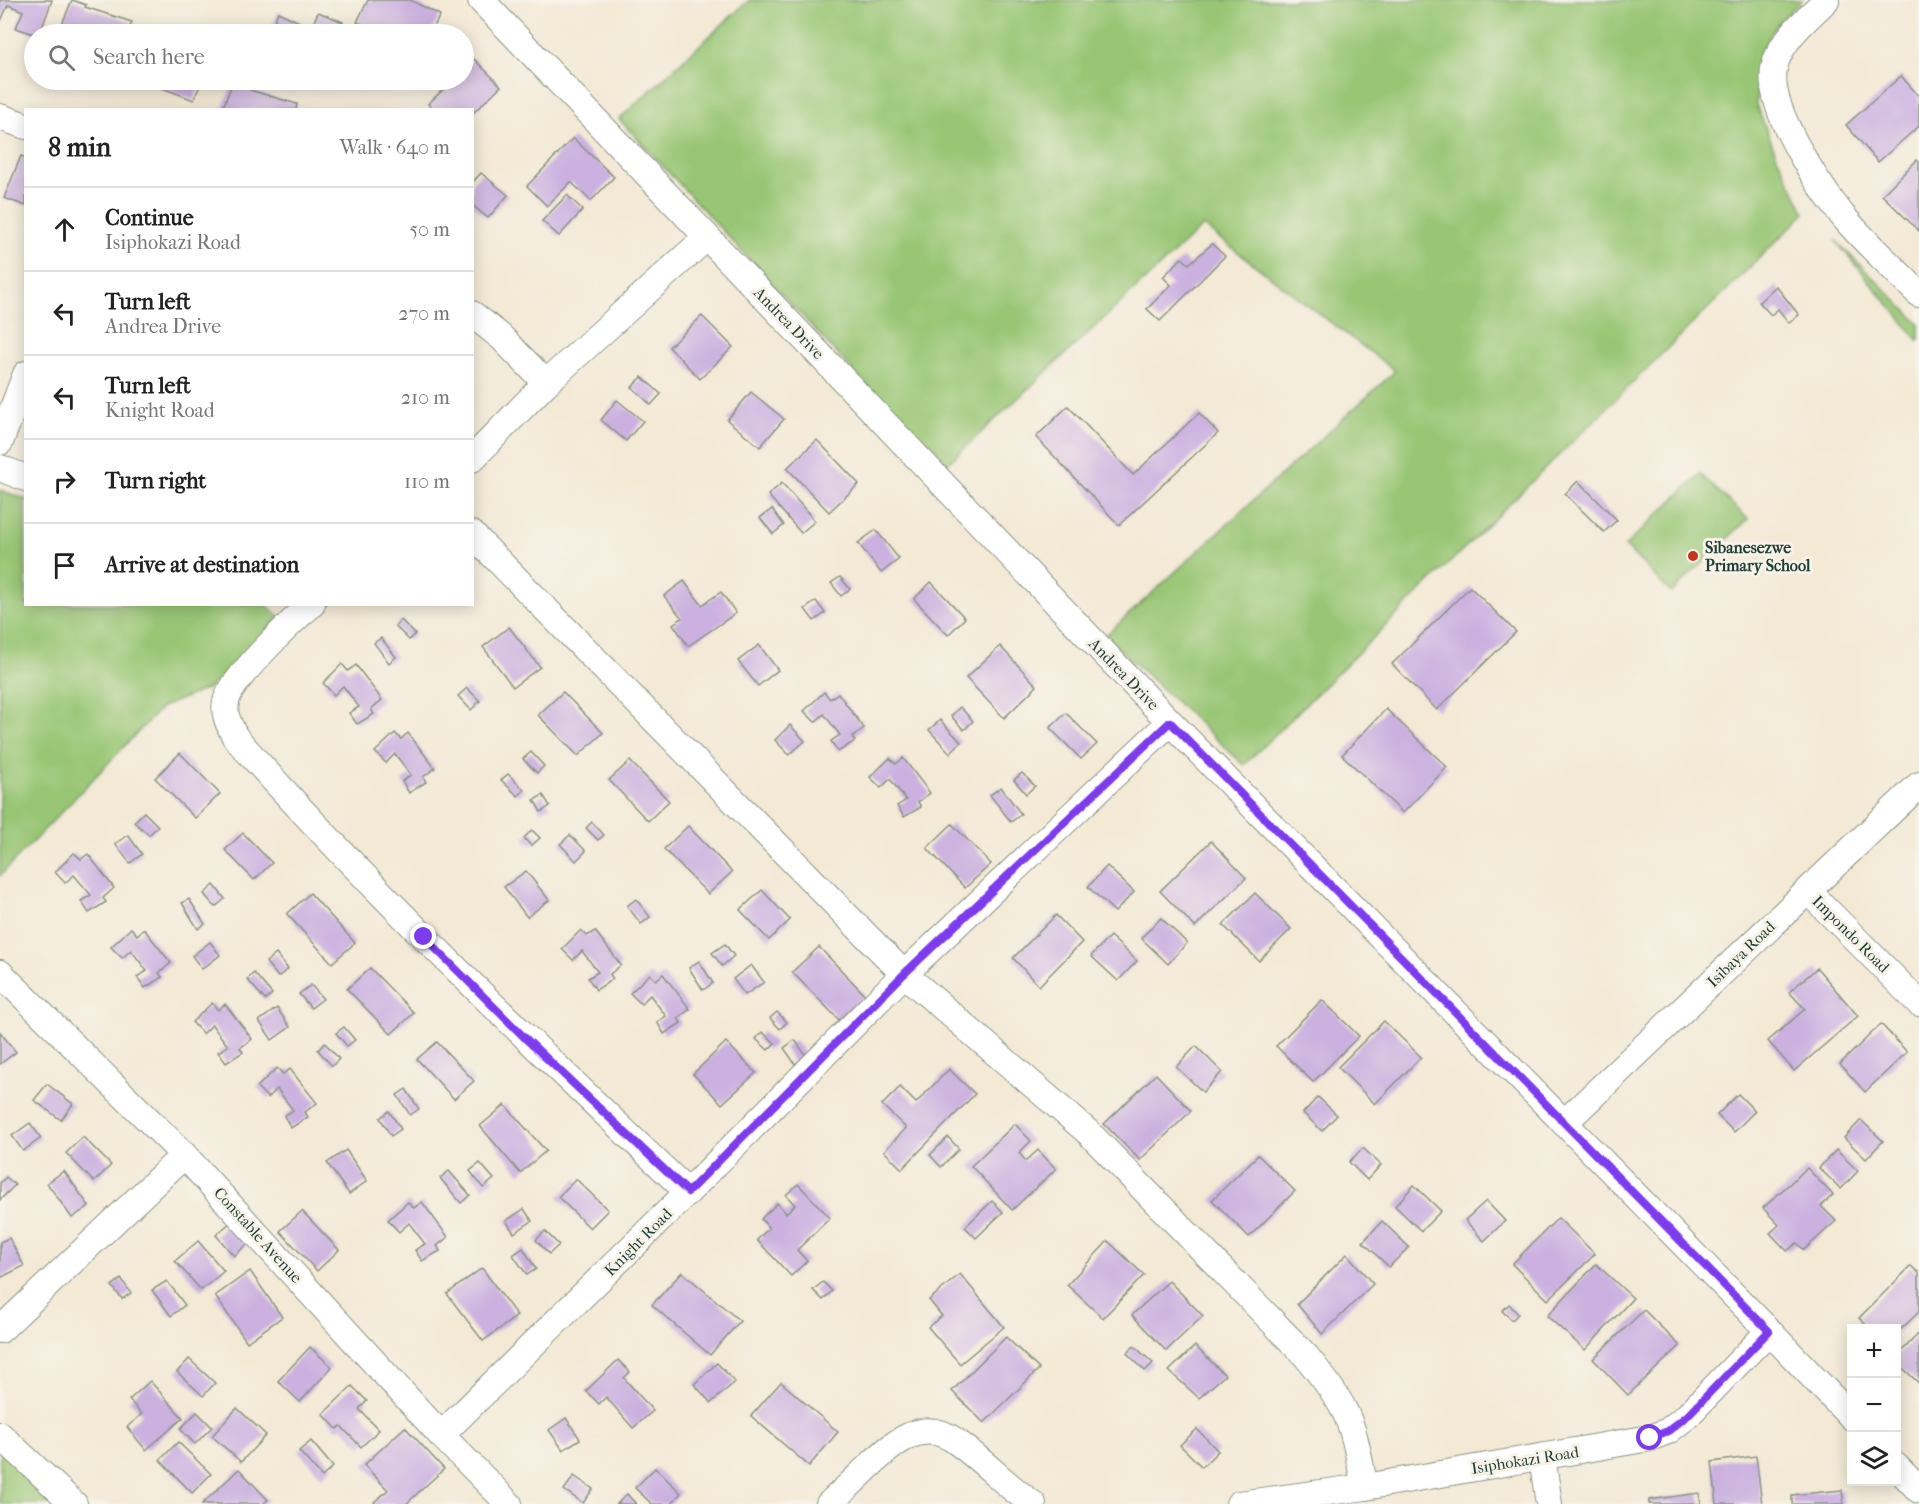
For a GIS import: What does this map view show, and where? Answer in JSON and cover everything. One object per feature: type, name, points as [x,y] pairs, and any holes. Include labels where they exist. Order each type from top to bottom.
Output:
[{"type":"street","name":"Andrea Drive","points":[[481,0],[1170,722],[1769,1331],[1847,1414]]},
{"type":"street","points":[[1826,0],[1797,28],[1775,63],[1772,84],[1776,103],[1804,159],[1843,215],[1919,294]]},
{"type":"street","points":[[0,117],[24,125]]},
{"type":"street","points":[[474,457],[546,383],[707,237]]},
{"type":"street","points":[[474,316],[501,337],[546,383]]},
{"type":"street","points":[[0,442],[24,379]]},
{"type":"street","points":[[0,468],[24,477]]},
{"type":"street","points":[[474,536],[904,974],[1089,1133],[1306,1356],[1331,1388],[1344,1411],[1353,1432],[1365,1486]]},
{"type":"street","points":[[302,607],[234,684],[226,702],[227,722],[236,737],[264,770],[424,937],[524,1037],[688,1192]]},
{"type":"street","name":"Knight Road","points":[[441,1435],[688,1192],[904,974],[1170,722]]},
{"type":"street","name":"Isibaya Road","points":[[1564,1123],[1919,785]]},
{"type":"street","name":"Impondo Road","points":[[1808,891],[1919,1003]]},
{"type":"street","name":"Constable Avenue","points":[[0,974],[184,1155],[441,1435],[509,1504]]},
{"type":"street","points":[[0,1330],[184,1155]]},
{"type":"street","name":"Isiphokazi Road","points":[[1239,1504],[1634,1442],[1668,1431],[1687,1416],[1769,1331]]},
{"type":"street","points":[[829,1504],[894,1443],[912,1434],[931,1431],[952,1438],[1033,1504]]},
{"type":"street","points":[[0,1435],[74,1504]]},
{"type":"street","points":[[1542,1457],[1549,1504]]},
{"type":"street","points":[[1901,1471],[1919,1490]]},
{"type":"green space","points":[[749,0],[1802,0],[1780,20],[1760,52],[1756,105],[1778,158],[1805,213],[1244,765],[1105,636],[1395,371],[1203,226],[943,468],[619,119]]},
{"type":"green space","points":[[1835,240],[1919,323],[1919,341]]},
{"type":"green space","points":[[1700,474],[1748,519],[1671,593],[1625,546]]},
{"type":"green space","points":[[0,490],[24,499],[24,606],[267,606],[280,617],[209,688],[162,707],[0,876]]},
{"type":"green space","points":[[0,1450],[57,1504],[2,1504],[0,1502]]},
{"type":"building","points":[[0,0],[52,0],[44,24],[24,24],[24,31],[16,28],[23,11],[8,5],[0,23]]},
{"type":"building","points":[[72,0],[86,5],[85,7],[132,22],[131,24],[62,24]]},
{"type":"building","points":[[368,0],[410,0],[440,15],[435,24],[361,24],[357,22]]},
{"type":"building","points":[[278,12],[304,24],[273,24]]},
{"type":"building","points":[[318,12],[343,22],[342,24],[313,24]]},
{"type":"building","points":[[474,59],[501,86],[474,112],[474,108],[432,108],[428,104],[443,90],[474,90]]},
{"type":"building","points":[[1901,76],[1919,96],[1919,126],[1878,162],[1846,125]]},
{"type":"building","points":[[168,90],[198,90],[194,100]]},
{"type":"building","points":[[230,90],[250,90],[297,104],[296,108],[223,108]]},
{"type":"building","points":[[573,138],[614,177],[591,201],[571,182],[547,206],[527,186]]},
{"type":"building","points":[[21,156],[24,157],[24,205],[4,198]]},
{"type":"building","points":[[1917,160],[1919,162],[1919,231],[1882,195]]},
{"type":"building","points":[[481,173],[508,195],[488,218],[474,207],[474,181]]},
{"type":"building","points":[[567,195],[583,210],[559,236],[542,221]]},
{"type":"building","points":[[1212,244],[1225,256],[1160,321],[1147,309],[1171,285],[1163,277],[1182,258],[1189,264]]},
{"type":"building","points":[[1776,286],[1799,315],[1789,323],[1778,309],[1771,315],[1759,302]]},
{"type":"building","points":[[702,316],[733,347],[700,379],[669,347]]},
{"type":"building","points":[[642,377],[661,394],[651,405],[632,387]]},
{"type":"building","points":[[751,392],[784,419],[760,447],[727,420]]},
{"type":"building","points":[[617,400],[643,421],[626,441],[601,420]]},
{"type":"building","points":[[1068,406],[1133,475],[1199,413],[1218,433],[1119,525],[1036,437]]},
{"type":"building","points":[[817,440],[859,484],[829,512],[787,468]]},
{"type":"building","points":[[1578,481],[1617,520],[1604,532],[1565,494]]},
{"type":"building","points":[[782,483],[815,521],[801,533],[768,495]]},
{"type":"building","points":[[772,509],[784,525],[773,534],[760,518]]},
{"type":"building","points":[[876,530],[899,559],[881,573],[858,543]]},
{"type":"building","points":[[840,577],[850,589],[841,596],[831,583]]},
{"type":"building","points":[[684,581],[702,605],[721,592],[736,613],[688,646],[673,624],[682,618],[664,596]]},
{"type":"building","points":[[931,582],[965,618],[948,635],[914,599]]},
{"type":"building","points":[[1470,587],[1516,632],[1437,710],[1392,664]]},
{"type":"building","points":[[816,601],[825,613],[814,621],[805,609]]},
{"type":"building","points":[[401,620],[415,634],[409,640],[395,626]]},
{"type":"building","points":[[509,627],[540,667],[513,687],[483,647]]},
{"type":"building","points":[[381,638],[396,657],[389,663],[374,643]]},
{"type":"building","points":[[759,645],[778,670],[758,686],[738,661]]},
{"type":"building","points":[[1000,646],[1037,686],[1004,718],[966,678]]},
{"type":"building","points":[[342,664],[348,671],[356,665],[382,700],[371,709],[374,714],[357,724],[349,713],[359,707],[343,686],[334,695],[323,683]]},
{"type":"building","points":[[467,688],[480,701],[471,710],[458,696]]},
{"type":"building","points":[[563,692],[603,733],[578,756],[538,715]]},
{"type":"building","points":[[824,692],[830,699],[838,693],[864,728],[852,737],[855,741],[838,752],[831,741],[840,735],[824,714],[815,722],[804,711]]},
{"type":"building","points":[[960,707],[973,721],[964,730],[951,716]]},
{"type":"building","points":[[1386,709],[1447,767],[1403,813],[1342,755]]},
{"type":"building","points":[[1066,713],[1097,744],[1081,759],[1050,728]]},
{"type":"building","points":[[940,720],[961,742],[950,753],[929,730]]},
{"type":"building","points":[[790,725],[805,741],[789,755],[775,740]]},
{"type":"building","points":[[395,733],[401,739],[408,733],[435,768],[423,777],[426,782],[409,793],[402,781],[411,775],[395,754],[386,763],[375,752]]},
{"type":"building","points":[[531,752],[544,766],[537,773],[523,759]]},
{"type":"building","points":[[180,753],[220,794],[195,818],[155,778]]},
{"type":"building","points":[[890,758],[896,764],[903,758],[930,793],[918,802],[921,807],[904,817],[897,806],[906,800],[890,779],[881,788],[870,777]]},
{"type":"building","points":[[630,761],[669,801],[648,821],[609,780]]},
{"type":"building","points":[[1022,773],[1035,786],[1026,794],[1014,780]]},
{"type":"building","points":[[508,774],[524,790],[518,796],[501,780]]},
{"type":"building","points":[[1001,787],[1021,814],[1011,822],[990,795]]},
{"type":"building","points":[[543,795],[550,806],[541,812],[534,800]]},
{"type":"building","points":[[144,812],[158,826],[149,835],[134,822]]},
{"type":"building","points":[[592,822],[604,835],[598,840],[586,828]]},
{"type":"building","points":[[952,824],[991,864],[965,888],[927,848]]},
{"type":"building","points":[[688,826],[732,872],[708,894],[664,849]]},
{"type":"building","points":[[532,830],[540,838],[531,846],[524,838]]},
{"type":"building","points":[[243,833],[272,863],[254,880],[225,850]]},
{"type":"building","points":[[128,835],[142,854],[130,863],[115,844]]},
{"type":"building","points":[[570,835],[586,851],[576,861],[560,844]]},
{"type":"building","points":[[1211,841],[1246,878],[1195,927],[1160,891]]},
{"type":"building","points":[[74,853],[81,859],[88,854],[114,888],[103,898],[106,902],[89,913],[81,901],[91,895],[74,875],[65,883],[55,872]]},
{"type":"building","points":[[1107,866],[1134,892],[1115,912],[1088,887]]},
{"type":"building","points":[[526,871],[549,900],[527,917],[504,887]]},
{"type":"building","points":[[214,885],[225,899],[215,907],[204,894]]},
{"type":"building","points":[[762,890],[790,920],[769,940],[740,910]]},
{"type":"building","points":[[310,893],[355,943],[332,963],[287,914]]},
{"type":"building","points":[[1255,893],[1291,929],[1259,961],[1223,925]]},
{"type":"building","points":[[189,899],[205,924],[198,929],[182,903]]},
{"type":"building","points":[[636,899],[650,917],[641,924],[627,906]]},
{"type":"building","points":[[1056,915],[1082,942],[1039,986],[1013,958]]},
{"type":"building","points":[[1161,918],[1187,943],[1168,964],[1141,938]]},
{"type":"building","points":[[131,928],[137,935],[144,929],[171,963],[159,973],[162,977],[145,988],[137,977],[147,971],[131,950],[122,958],[111,947]]},
{"type":"building","points":[[581,930],[587,936],[595,931],[621,965],[610,974],[613,979],[596,990],[588,978],[598,972],[582,951],[573,960],[562,949]]},
{"type":"building","points":[[1110,936],[1137,961],[1118,981],[1091,956]]},
{"type":"building","points":[[210,942],[220,955],[202,969],[192,956]]},
{"type":"building","points":[[725,944],[734,956],[722,966],[712,953]]},
{"type":"building","points":[[819,947],[865,995],[839,1020],[792,972]]},
{"type":"building","points":[[276,954],[288,969],[278,977],[266,962]]},
{"type":"building","points":[[699,961],[713,983],[703,990],[689,968]]},
{"type":"building","points":[[751,965],[764,982],[745,995],[733,979]]},
{"type":"building","points":[[370,968],[414,1013],[391,1034],[347,989]]},
{"type":"building","points":[[1817,968],[1858,1016],[1794,1071],[1768,1041],[1805,1009],[1789,992]]},
{"type":"building","points":[[254,973],[272,994],[265,1000],[247,979]]},
{"type":"building","points":[[650,974],[656,980],[663,974],[690,1009],[678,1018],[681,1023],[664,1034],[657,1022],[666,1016],[650,995],[641,1004],[630,993]]},
{"type":"building","points":[[311,985],[323,999],[311,1008],[299,994]]},
{"type":"building","points":[[1322,1000],[1359,1036],[1313,1082],[1276,1046]]},
{"type":"building","points":[[212,1003],[218,1010],[225,1004],[252,1039],[240,1048],[243,1052],[226,1063],[218,1052],[228,1046],[212,1025],[203,1034],[192,1022]]},
{"type":"building","points":[[277,1008],[290,1027],[272,1040],[259,1021]]},
{"type":"building","points":[[777,1012],[787,1022],[780,1029],[770,1018]]},
{"type":"building","points":[[1384,1021],[1421,1057],[1375,1104],[1338,1067]]},
{"type":"building","points":[[1881,1024],[1907,1052],[1865,1092],[1840,1064]]},
{"type":"building","points":[[344,1027],[355,1040],[347,1046],[336,1033]]},
{"type":"building","points":[[0,1032],[16,1052],[0,1064]]},
{"type":"building","points":[[762,1032],[775,1043],[768,1050],[756,1039]]},
{"type":"building","points":[[795,1040],[806,1056],[795,1064],[784,1048]]},
{"type":"building","points":[[437,1042],[474,1081],[454,1099],[417,1059]]},
{"type":"building","points":[[726,1042],[756,1073],[722,1104],[693,1074]]},
{"type":"building","points":[[325,1043],[339,1059],[332,1066],[318,1050]]},
{"type":"building","points":[[1196,1046],[1222,1072],[1203,1092],[1176,1067]]},
{"type":"building","points":[[277,1068],[283,1074],[290,1069],[317,1103],[305,1112],[308,1117],[291,1128],[284,1116],[293,1110],[277,1089],[268,1098],[257,1087]]},
{"type":"building","points":[[949,1069],[975,1094],[902,1169],[884,1151],[906,1128],[882,1105],[900,1087],[916,1103]]},
{"type":"building","points":[[1156,1074],[1191,1111],[1140,1160],[1104,1124]]},
{"type":"building","points":[[47,1084],[73,1104],[61,1120],[34,1100]]},
{"type":"building","points":[[406,1089],[419,1109],[410,1115],[397,1095]]},
{"type":"building","points":[[1738,1094],[1755,1111],[1734,1132],[1717,1115]]},
{"type":"building","points":[[1318,1097],[1337,1115],[1322,1131],[1303,1113]]},
{"type":"building","points":[[505,1105],[546,1151],[520,1173],[480,1126]]},
{"type":"building","points":[[389,1111],[401,1129],[391,1136],[380,1118]]},
{"type":"building","points":[[1861,1120],[1883,1141],[1866,1159],[1844,1138]]},
{"type":"building","points":[[30,1123],[41,1138],[23,1151],[12,1136]]},
{"type":"building","points":[[1015,1124],[1031,1141],[1019,1153],[1026,1161],[1038,1150],[1056,1169],[1012,1210],[971,1166]]},
{"type":"building","points":[[83,1137],[111,1165],[94,1182],[66,1153]]},
{"type":"building","points":[[948,1137],[959,1149],[941,1167],[930,1155]]},
{"type":"building","points":[[1363,1148],[1381,1165],[1367,1180],[1349,1162]]},
{"type":"building","points":[[346,1150],[367,1181],[349,1194],[327,1163]]},
{"type":"building","points":[[1836,1150],[1858,1171],[1841,1189],[1819,1168]]},
{"type":"building","points":[[1258,1155],[1295,1191],[1249,1237],[1212,1200]]},
{"type":"building","points":[[480,1163],[494,1179],[483,1188],[470,1171]]},
{"type":"building","points":[[1807,1168],[1833,1195],[1821,1206],[1836,1221],[1804,1250],[1797,1243],[1787,1251],[1770,1233],[1779,1225],[1763,1208]]},
{"type":"building","points":[[64,1171],[89,1206],[72,1218],[47,1183]]},
{"type":"building","points":[[449,1171],[470,1195],[461,1203],[440,1178]]},
{"type":"building","points":[[6,1177],[15,1185],[0,1200],[0,1183]]},
{"type":"building","points":[[576,1179],[608,1210],[590,1228],[558,1197]]},
{"type":"building","points":[[798,1184],[830,1218],[797,1250],[807,1261],[791,1276],[757,1240],[769,1228],[761,1219],[777,1203],[786,1213],[795,1205],[786,1195]]},
{"type":"building","points":[[1414,1185],[1441,1211],[1421,1231],[1395,1206]]},
{"type":"building","points":[[992,1201],[1003,1212],[976,1238],[965,1227]]},
{"type":"building","points":[[1486,1201],[1505,1221],[1484,1241],[1465,1220]]},
{"type":"building","points":[[408,1202],[414,1208],[422,1202],[448,1237],[437,1246],[440,1251],[422,1261],[415,1250],[425,1244],[409,1223],[399,1232],[388,1220]]},
{"type":"building","points":[[524,1209],[532,1221],[514,1233],[506,1221]]},
{"type":"building","points":[[302,1211],[339,1250],[317,1271],[280,1231]]},
{"type":"building","points":[[1558,1218],[1595,1254],[1548,1300],[1512,1264]]},
{"type":"building","points":[[233,1220],[251,1241],[234,1256],[216,1235]]},
{"type":"building","points":[[1382,1221],[1409,1247],[1389,1267],[1363,1242]]},
{"type":"building","points":[[545,1231],[559,1245],[549,1254],[536,1240]]},
{"type":"building","points":[[9,1238],[24,1266],[0,1278],[0,1242]]},
{"type":"building","points":[[198,1241],[224,1271],[201,1290],[175,1261]]},
{"type":"building","points":[[1108,1241],[1144,1275],[1103,1318],[1067,1285]]},
{"type":"building","points":[[523,1248],[536,1269],[527,1275],[513,1255]]},
{"type":"building","points":[[1347,1254],[1373,1284],[1322,1334],[1297,1304]]},
{"type":"building","points":[[1596,1264],[1633,1298],[1585,1350],[1547,1316]]},
{"type":"building","points":[[1911,1266],[1919,1273],[1919,1312],[1901,1329],[1901,1324],[1865,1324],[1859,1318]]},
{"type":"building","points":[[482,1268],[517,1316],[483,1341],[447,1294]]},
{"type":"building","points":[[250,1271],[282,1317],[247,1342],[215,1296]]},
{"type":"building","points":[[682,1272],[740,1321],[710,1355],[652,1305]]},
{"type":"building","points":[[960,1274],[1004,1327],[960,1364],[928,1327],[942,1316],[929,1300]]},
{"type":"building","points":[[121,1279],[131,1293],[122,1299],[112,1286]]},
{"type":"building","points":[[167,1281],[185,1305],[171,1316],[152,1290]]},
{"type":"building","points":[[1169,1281],[1203,1316],[1166,1351],[1132,1315]]},
{"type":"building","points":[[823,1282],[832,1291],[823,1300],[813,1290]]},
{"type":"building","points":[[1509,1304],[1518,1314],[1512,1320],[1502,1311]]},
{"type":"building","points":[[1644,1310],[1680,1346],[1628,1395],[1593,1359]]},
{"type":"building","points":[[1919,1333],[1919,1383],[1901,1367],[1901,1352]]},
{"type":"building","points":[[1006,1337],[1039,1369],[984,1423],[952,1391]]},
{"type":"building","points":[[1134,1346],[1153,1363],[1145,1371],[1127,1353]]},
{"type":"building","points":[[1195,1346],[1225,1375],[1199,1398],[1169,1371]]},
{"type":"building","points":[[310,1347],[332,1367],[300,1402],[278,1381]]},
{"type":"building","points":[[189,1359],[215,1383],[203,1396],[177,1372]]},
{"type":"building","points":[[618,1360],[630,1372],[624,1378],[653,1411],[633,1428],[606,1397],[599,1404],[586,1391]]},
{"type":"building","points":[[717,1363],[735,1382],[711,1403],[694,1384]]},
{"type":"building","points":[[150,1381],[183,1418],[146,1450],[127,1427],[142,1414],[129,1400]]},
{"type":"building","points":[[781,1382],[838,1432],[809,1466],[751,1416]]},
{"type":"building","points":[[352,1386],[367,1401],[359,1409],[379,1430],[361,1447],[341,1426],[337,1429],[323,1414]]},
{"type":"building","points":[[237,1408],[266,1435],[241,1462],[212,1436]]},
{"type":"building","points":[[197,1412],[212,1427],[195,1444],[180,1429]]},
{"type":"building","points":[[566,1418],[580,1439],[563,1450],[549,1430]]},
{"type":"building","points":[[405,1427],[444,1469],[406,1504],[376,1504],[374,1502],[388,1490],[364,1465]]},
{"type":"building","points":[[1197,1429],[1218,1451],[1202,1467],[1180,1445]]},
{"type":"building","points":[[311,1441],[333,1467],[322,1477],[299,1451]]},
{"type":"building","points":[[178,1442],[211,1474],[192,1493],[160,1460]]},
{"type":"building","points":[[1756,1456],[1762,1504],[1717,1504],[1712,1462]]},
{"type":"building","points":[[655,1468],[681,1493],[671,1504],[652,1504],[635,1488]]},
{"type":"building","points":[[239,1469],[268,1500],[263,1504],[202,1504]]},
{"type":"building","points":[[574,1476],[593,1489],[583,1503],[564,1490]]},
{"type":"building","points":[[1842,1490],[1844,1504],[1792,1504],[1792,1495]]},
{"type":"building","points":[[1699,1493],[1701,1504],[1649,1504],[1649,1500]]},
{"type":"building","points":[[627,1494],[636,1504],[617,1504]]},
{"type":"place","name":"Sibanesezwe Primary School","points":[[1693,556]]},
{"type":"route","points":[[424,937],[524,1037],[688,1192],[904,974],[1170,722],[1769,1331],[1687,1416],[1668,1431],[1650,1438]]}]
